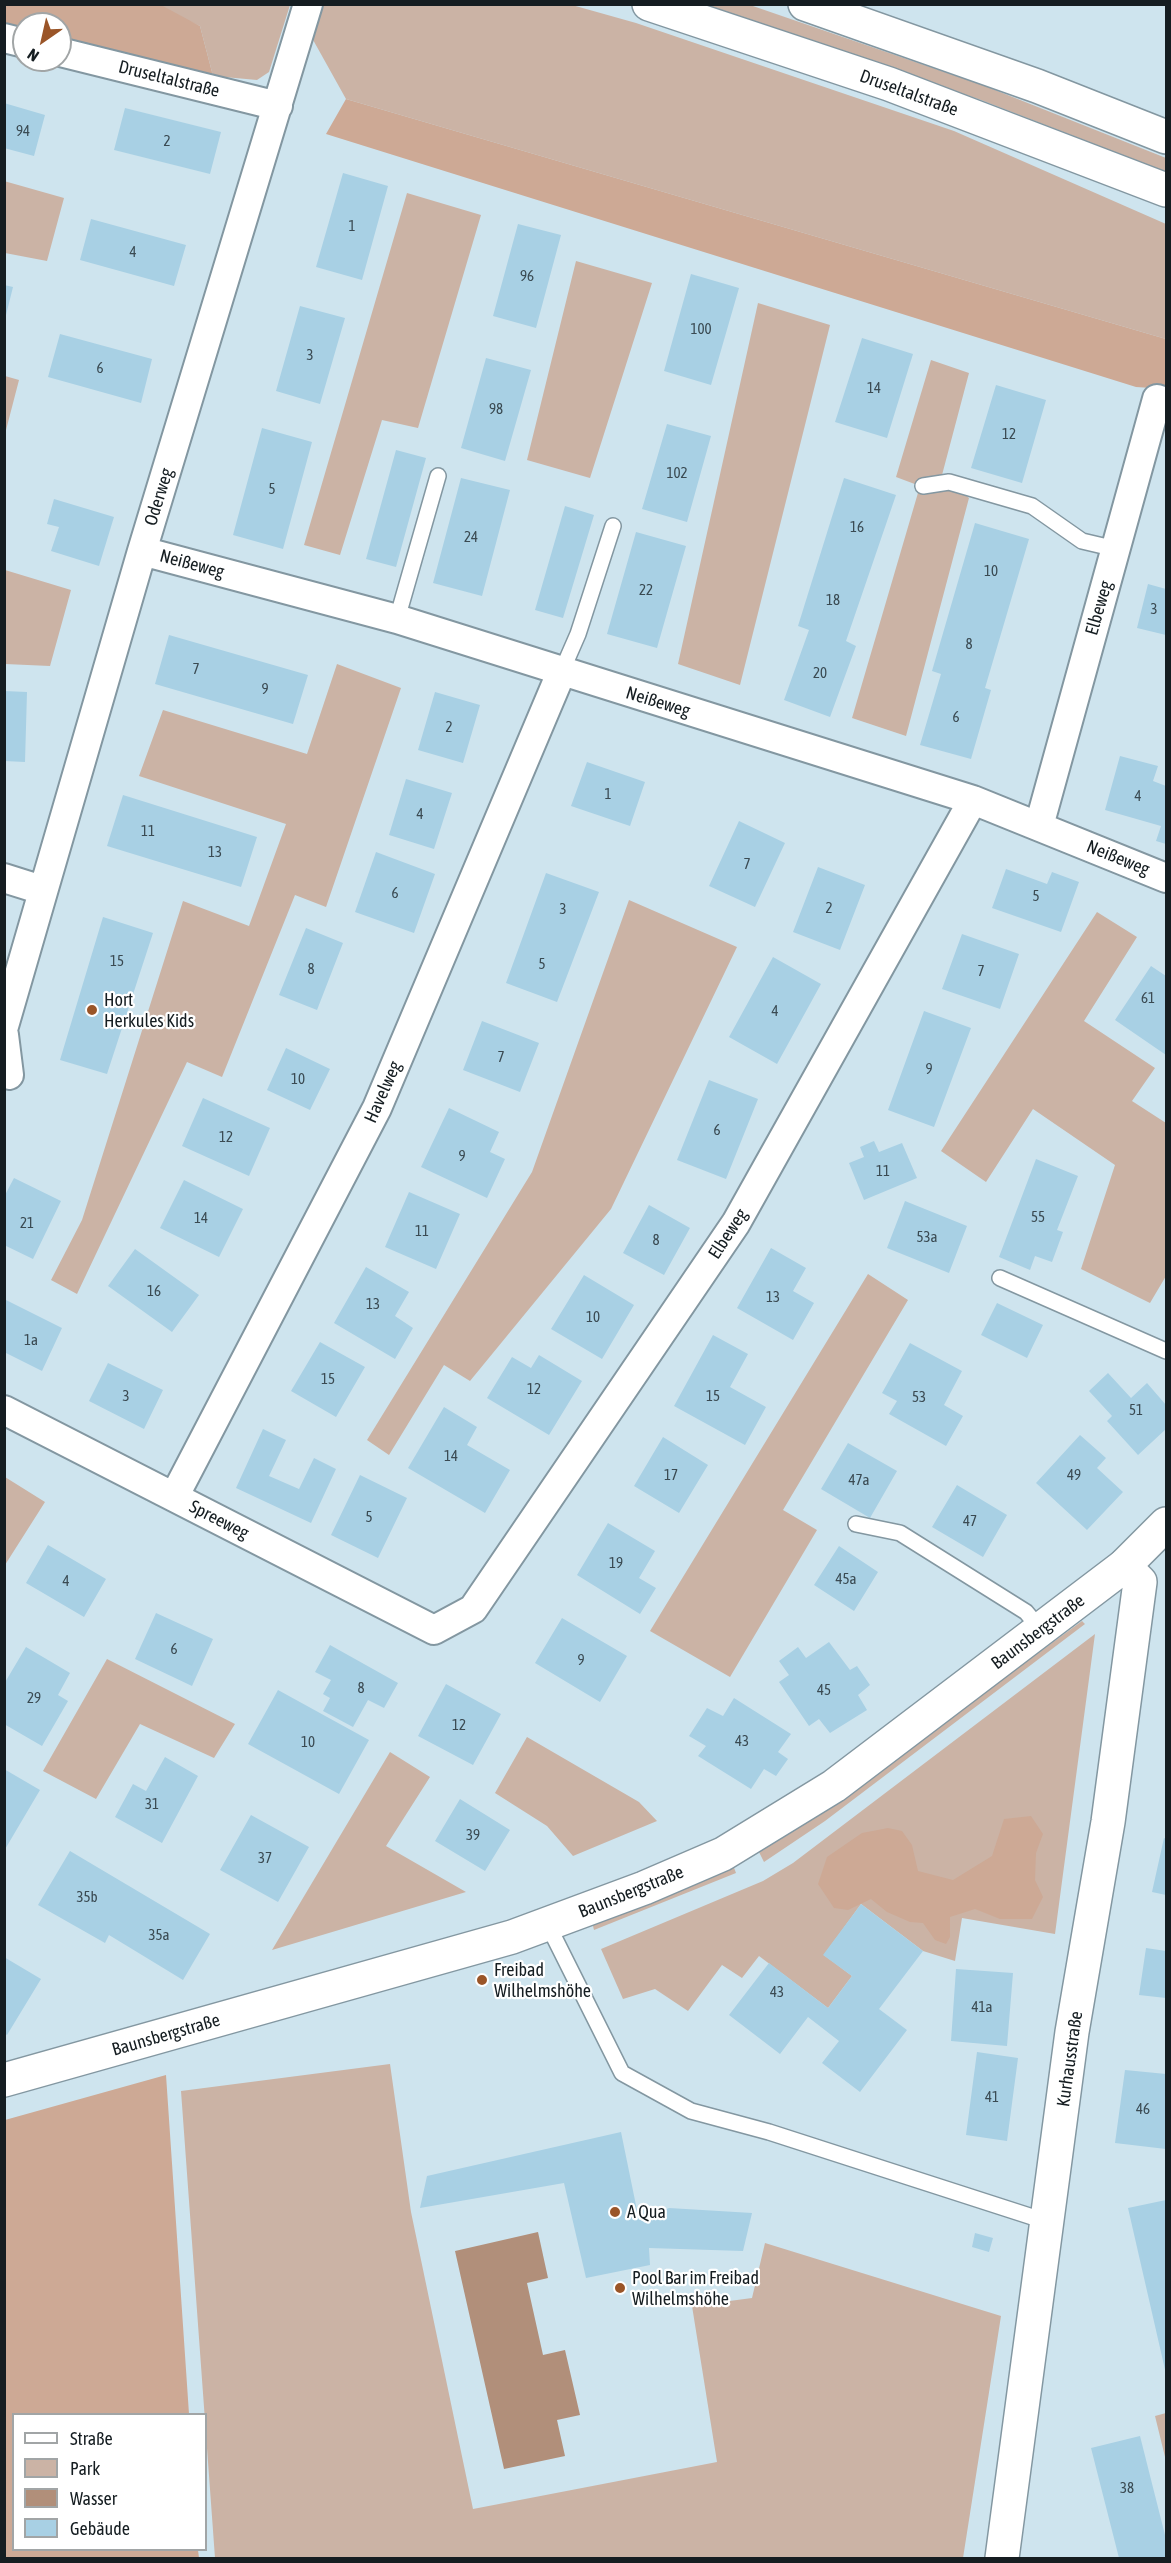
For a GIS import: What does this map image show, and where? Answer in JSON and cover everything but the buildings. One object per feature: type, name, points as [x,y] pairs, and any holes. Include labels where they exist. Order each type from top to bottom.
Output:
[{"type":"main road","name":"Druseltalstraße","points":[[649,4],[890,84],[1167,190]]},
{"type":"main road","points":[[805,4],[1037,86],[1167,137]]},
{"type":"main road","name":"Baunsbergstraße","points":[[4,2080],[425,1963],[548,1925],[723,1854],[834,1786],[1124,1566],[1167,1524]]},
{"type":"main road","name":"Kurhausstraße","points":[[1002,2559],[1049,2222],[1072,2032],[1108,1822],[1140,1582],[1124,1566]]},
{"type":"street","name":"Oderweg","points":[[4,1026],[142,551],[308,4]]},
{"type":"street","name":"Druseltalstraße","points":[[72,55],[278,106]]},
{"type":"street","name":"Elbeweg","points":[[1039,826],[1157,399],[1167,402]]},
{"type":"street","name":"Neißeweg","points":[[142,551],[397,619],[561,673],[973,800],[1167,878]]},
{"type":"street","name":"Havelweg","points":[[174,1497],[377,1108],[561,673]]},
{"type":"street","name":"Elbeweg","points":[[434,1630],[473,1609],[736,1223],[973,800]]},
{"type":"street","points":[[4,878],[42,890]]},
{"type":"street","points":[[4,1035],[9,1075]]},
{"type":"street","name":"Spreeweg","points":[[4,1410],[434,1630]]},
{"type":"lane","points":[[397,619],[438,476]]},
{"type":"lane","points":[[923,486],[949,482],[1032,506],[1082,541],[1116,549]]},
{"type":"lane","points":[[561,673],[578,634],[613,526]]},
{"type":"lane","points":[[1000,1278],[1167,1351]]},
{"type":"lane","points":[[856,1524],[900,1533],[1026,1612],[1041,1630]]},
{"type":"lane","points":[[548,1925],[622,2073],[692,2111],[769,2132],[1049,2222]]},
{"type":"green space","points":[[155,5],[290,5],[269,72],[257,80],[213,76],[200,26]]},
{"type":"green space","points":[[321,5],[572,5],[636,23],[954,131],[1166,224],[1166,339],[346,99],[312,38]]},
{"type":"green space","points":[[706,5],[750,5],[985,86],[1166,158],[1166,172],[981,100]]},
{"type":"green space","points":[[4,181],[64,198],[47,261],[5,253]]},
{"type":"green space","points":[[407,193],[481,215],[418,428],[382,420],[340,555],[304,545]]},
{"type":"green space","points":[[576,261],[652,283],[590,478],[527,460]]},
{"type":"green space","points":[[758,303],[830,325],[740,685],[678,664]]},
{"type":"green space","points":[[931,360],[969,373],[942,475],[969,498],[906,736],[852,718],[920,486],[896,477]]},
{"type":"green space","points":[[4,376],[19,380],[5,434]]},
{"type":"green space","points":[[5,570],[71,590],[50,666],[5,664]]},
{"type":"green space","points":[[337,664],[401,688],[326,907],[295,895],[222,1077],[187,1062],[77,1294],[51,1280],[82,1220],[183,901],[249,926],[286,824],[139,776],[163,710],[307,754]]},
{"type":"green space","points":[[629,900],[737,947],[611,1209],[470,1381],[444,1365],[389,1455],[367,1440],[532,1172]]},
{"type":"green space","points":[[1097,912],[1137,937],[1084,1021],[1155,1068],[1132,1101],[1166,1123],[1166,1276],[1150,1303],[1081,1269],[1115,1165],[1033,1109],[986,1182],[941,1151]]},
{"type":"green space","points":[[868,1274],[908,1300],[783,1510],[817,1530],[730,1677],[650,1631]]},
{"type":"green space","points":[[5,1477],[45,1502],[5,1565]]},
{"type":"green space","points":[[1082,1621],[1085,1624],[825,1821],[764,1862],[759,1852],[821,1812]]},
{"type":"green space","points":[[1095,1634],[1055,1934],[962,1918],[955,1961],[923,1951],[861,1904],[824,1955],[852,1976],[828,2008],[759,1956],[742,1978],[722,1965],[688,2011],[655,1989],[623,1999],[601,1949],[763,1881],[793,1863]]},
{"type":"green space","points":[[107,1659],[235,1724],[214,1758],[140,1724],[96,1799],[43,1771]]},
{"type":"green space","points":[[527,1737],[639,1802],[657,1821],[573,1856],[547,1826],[495,1793]]},
{"type":"green space","points":[[390,1752],[430,1777],[386,1846],[466,1892],[272,1950]]},
{"type":"green space","points":[[733,1865],[736,1873],[594,1930],[592,1922]]},
{"type":"green space","points":[[390,2064],[411,2212],[473,2509],[717,2462],[692,2306],[752,2298],[765,2243],[1001,2316],[963,2558],[215,2558],[207,2448],[207,2413],[204,2413],[181,2091]]},
{"type":"green space","points":[[1166,2413],[1166,2461],[1155,2416]]},
{"type":"shaded area","points":[[5,5],[161,5],[200,26],[213,76],[72,43],[72,12],[12,12],[12,28],[5,27]]},
{"type":"shaded area","points":[[346,99],[1166,339],[1166,389],[1136,387],[326,134]]},
{"type":"shaded area","points":[[1031,1816],[1043,1834],[1036,1853],[1035,1880],[1043,1897],[1032,1919],[1000,1919],[975,1909],[950,1917],[950,1937],[946,1944],[935,1940],[923,1923],[910,1922],[887,1912],[871,1899],[848,1910],[834,1908],[818,1884],[827,1857],[862,1833],[888,1828],[902,1831],[912,1845],[918,1871],[953,1880],[992,1856],[1004,1819]]},
{"type":"shaded area","points":[[166,2075],[189,2413],[12,2413],[12,2551],[198,2551],[199,2558],[5,2558],[5,2120]]},
{"type":"water","points":[[538,2232],[548,2278],[527,2283],[543,2355],[565,2350],[580,2415],[557,2420],[565,2456],[504,2469],[455,2251]]},
{"type":"place","name":"Hort Herkules Kids","points":[[92,1010]]},
{"type":"place","name":"Freibad Wilhelmshöhe","points":[[482,1980]]},
{"type":"place","name":"A Qua","points":[[615,2212]]},
{"type":"place","name":"Pool Bar im Freibad Wilhelmshöhe","points":[[620,2288]]}]
